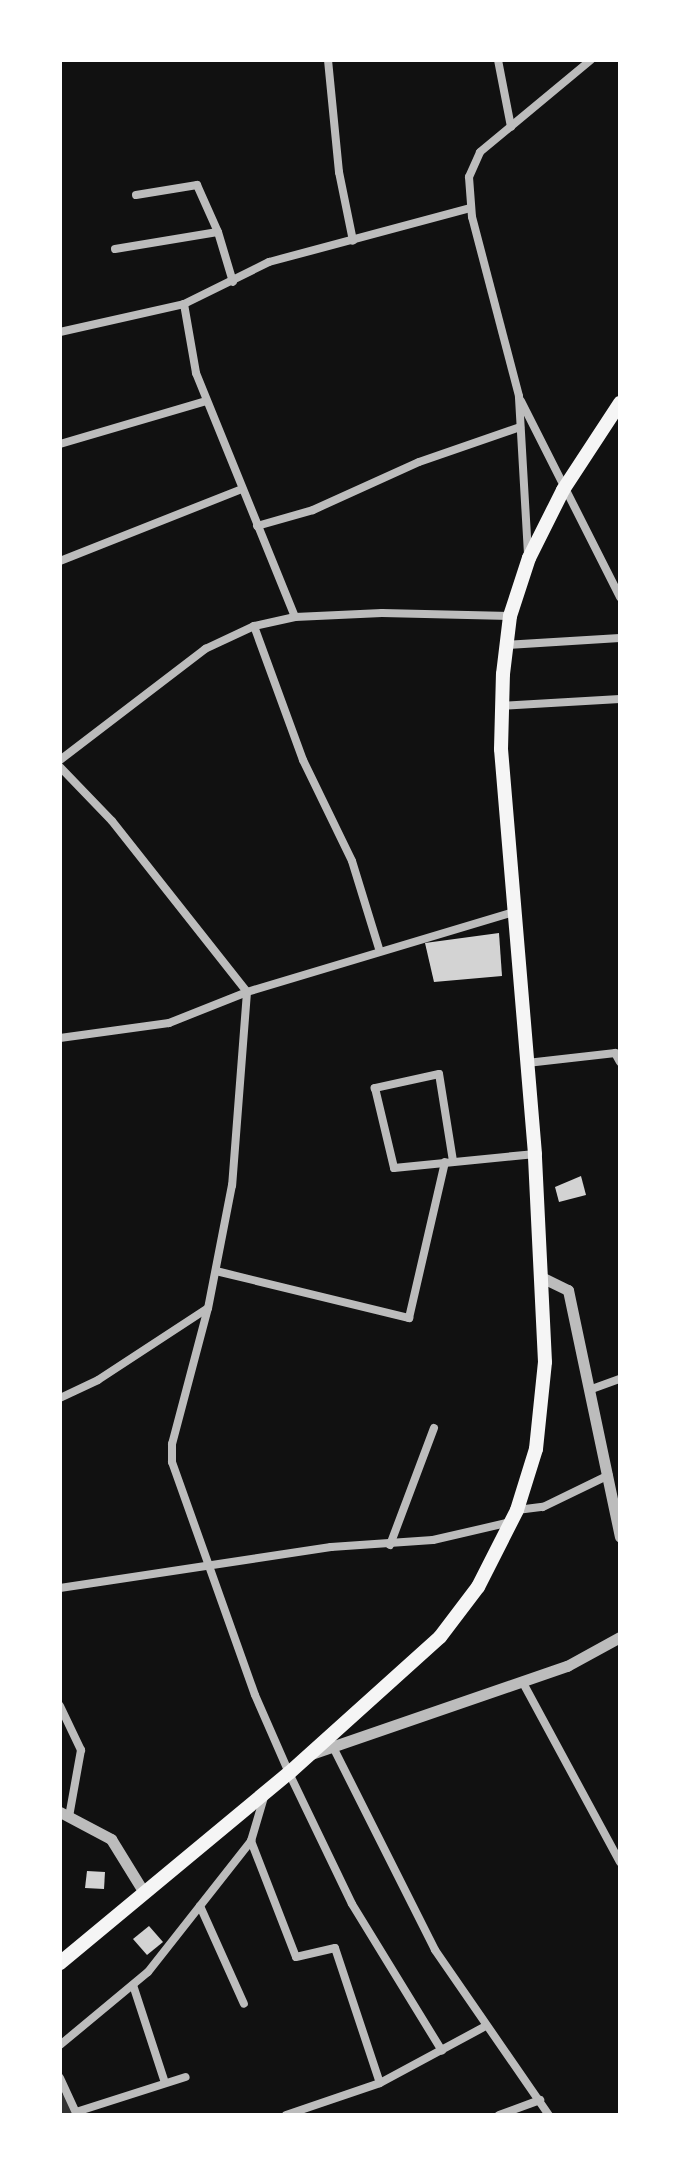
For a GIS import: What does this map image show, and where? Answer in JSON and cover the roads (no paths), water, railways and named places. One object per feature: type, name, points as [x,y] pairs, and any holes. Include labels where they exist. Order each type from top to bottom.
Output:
[{"type":"main road","points":[[60,1963],[143,1891],[289,1773],[440,1637],[478,1587],[515,1516],[539,1433],[545,1362],[535,1154],[513,912],[501,706],[506,645],[510,616],[529,558],[563,490],[620,403]]},
{"type":"street","points":[[328,60],[339,172],[353,241]]},
{"type":"street","points":[[498,60],[511,127]]},
{"type":"street","points":[[591,60],[472,164],[470,208],[519,396],[563,490],[620,597]]},
{"type":"street","points":[[136,195],[197,185],[218,232],[233,282]]},
{"type":"street","points":[[60,332],[184,304],[269,262],[470,208]]},
{"type":"street","points":[[115,249],[218,232]]},
{"type":"street","points":[[184,304],[206,401],[295,617]]},
{"type":"street","points":[[519,396],[529,558]]},
{"type":"street","points":[[60,444],[206,401]]},
{"type":"street","points":[[257,526],[313,510],[419,462],[520,427]]},
{"type":"street","points":[[60,561],[242,489]]},
{"type":"street","points":[[60,760],[205,649],[254,626],[295,617],[510,616]]},
{"type":"street","points":[[254,626],[303,760],[352,861],[379,949]]},
{"type":"street","points":[[506,645],[620,638]]},
{"type":"street","points":[[501,706],[620,699]]},
{"type":"street","points":[[60,767],[112,821],[247,992],[232,1185],[208,1308],[172,1453],[209,1567],[289,1773],[359,1916],[442,2051]]},
{"type":"street","points":[[60,1038],[169,1023],[247,992],[379,949],[513,912]]},
{"type":"street","points":[[527,1063],[615,1053],[620,1062]]},
{"type":"street","points":[[216,1271],[409,1318],[449,1161],[439,1074],[375,1088],[394,1168],[449,1161],[535,1154]]},
{"type":"street","points":[[541,1277],[568,1290],[620,1537]]},
{"type":"street","points":[[60,1398],[98,1380],[208,1308]]},
{"type":"street","points":[[589,1390],[620,1379]]},
{"type":"street","points":[[390,1545],[434,1428]]},
{"type":"street","points":[[60,1588],[154,1570],[209,1567],[331,1547],[390,1545],[515,1516],[543,1507],[609,1475]]},
{"type":"street","points":[[311,1754],[334,1749],[567,1666],[620,1637]]},
{"type":"street","points":[[522,1681],[620,1862]]},
{"type":"street","points":[[60,1706],[81,1750],[64,1815],[111,1839],[143,1891]]},
{"type":"street","points":[[334,1749],[412,1910],[484,2027],[549,2115]]},
{"type":"street","points":[[60,2045],[133,1985],[200,1906],[251,1841],[266,1792]]},
{"type":"street","points":[[251,1841],[296,1957],[335,1948],[380,2083]]},
{"type":"street","points":[[200,1906],[244,2004]]},
{"type":"street","points":[[133,1985],[164,2080]]},
{"type":"street","points":[[286,2115],[380,2083],[484,2027]]},
{"type":"street","points":[[60,2078],[76,2114],[164,2080],[186,2077]]},
{"type":"street","points":[[499,2115],[540,2100]]},
{"type":"waterway","points":[[60,2107],[64,2115]]}]
